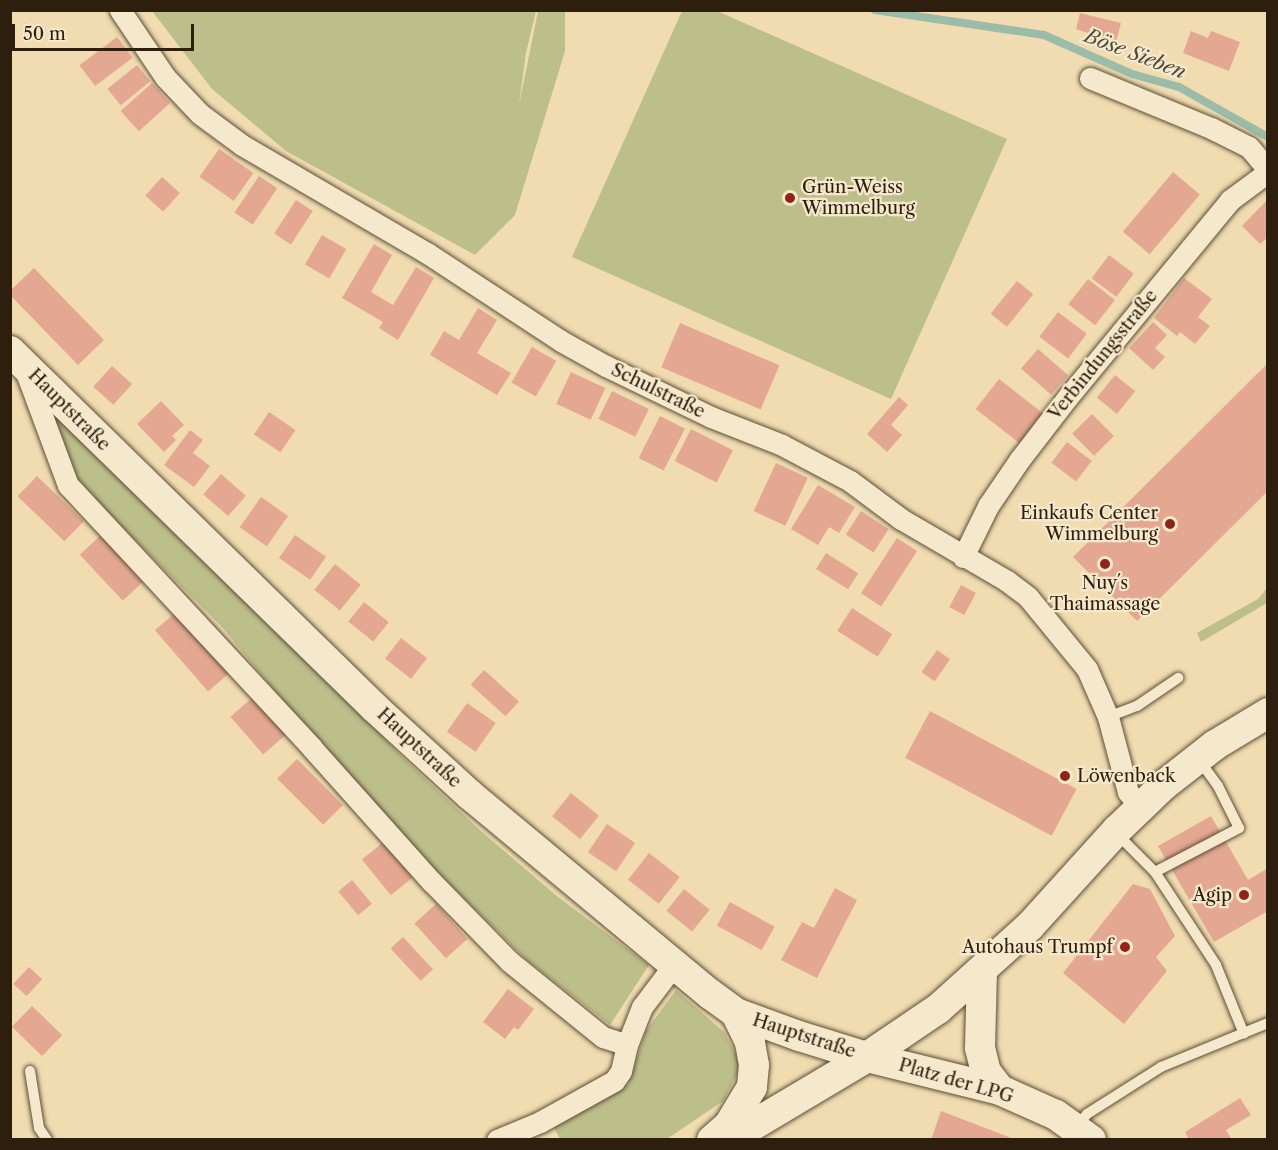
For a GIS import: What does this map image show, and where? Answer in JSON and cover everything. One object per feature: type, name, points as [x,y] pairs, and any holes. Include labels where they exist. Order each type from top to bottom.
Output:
[{"type":"main road","name":"Hauptstraße","points":[[16,357],[375,708],[470,795],[673,966],[736,1013],[867,1057]]},
{"type":"main road","points":[[728,1140],[867,1057],[929,1016],[1030,926],[1140,807],[1197,758],[1268,713]]},
{"type":"main road","points":[[982,971],[980,1048],[986,1072],[1000,1090]]},
{"type":"main road","points":[[712,1140],[729,1125],[753,1087],[754,1065],[750,1042],[736,1013]]},
{"type":"main road","name":"Platz der LPG","points":[[867,1057],[1000,1090],[1056,1114],[1079,1135]]},
{"type":"street","name":"Schulstraße","points":[[120,10],[165,77],[200,114],[242,145],[428,253],[561,341],[659,392],[815,462],[850,482],[901,519],[1007,581],[1028,597],[1087,669],[1108,717],[1128,792],[1140,807]]},
{"type":"street","points":[[1090,78],[1211,128],[1249,147],[1268,171]]},
{"type":"street","name":"Verbindungsstraße","points":[[963,557],[988,506],[1020,459],[1067,398],[1230,200],[1268,171]]},
{"type":"street","name":"Hauptstraße","points":[[16,357],[68,486],[312,748],[432,882],[509,961],[603,1037],[627,1045]]},
{"type":"street","points":[[497,1140],[540,1122],[614,1081],[621,1071],[627,1045],[642,1007],[673,966]]},
{"type":"lane","points":[[1108,717],[1137,706],[1178,678]]},
{"type":"lane","points":[[1155,872],[1239,828],[1218,786],[1197,758]]},
{"type":"lane","points":[[1115,832],[1155,872],[1216,965],[1245,1034]]},
{"type":"lane","name":"Platz der LPG","points":[[1079,1135],[1087,1114],[1161,1067],[1268,1023]]},
{"type":"lane","points":[[30,1071],[39,1128],[47,1140]]},
{"type":"green space","points":[[152,11],[536,11],[526,53],[519,105],[538,11],[565,11],[565,51],[515,215],[475,255],[286,151],[212,89]]},
{"type":"green space","name":"Grün-Weiss Wimmelburg","points":[[682,11],[717,11],[1007,139],[891,399],[572,257]]},
{"type":"green space","points":[[51,409],[335,685],[400,755],[482,832],[558,897],[649,965],[610,1025],[527,960],[435,870],[280,697],[221,626],[73,478]]},
{"type":"green space","points":[[1267,588],[1267,603],[1201,642],[1197,633],[1258,599]]},
{"type":"green space","points":[[676,990],[724,1032],[742,1065],[723,1101],[667,1139],[560,1139],[553,1126],[628,1084],[646,1031]]},
{"type":"building","points":[[1080,13],[1121,23],[1114,49],[1089,42],[1091,34],[1076,29]]},
{"type":"building","points":[[1191,31],[1208,38],[1211,31],[1240,42],[1229,71],[1183,53]]},
{"type":"building","points":[[117,37],[133,58],[95,86],[79,65]]},
{"type":"building","points":[[137,65],[150,81],[121,105],[107,89]]},
{"type":"building","points":[[152,83],[170,103],[139,131],[121,111]]},
{"type":"building","points":[[219,149],[253,173],[234,201],[199,177]]},
{"type":"building","points":[[1173,172],[1200,194],[1150,254],[1123,232]]},
{"type":"building","points":[[259,176],[277,188],[253,225],[234,212]]},
{"type":"building","points":[[162,177],[180,193],[163,212],[145,196]]},
{"type":"building","points":[[1268,199],[1268,237],[1260,244],[1242,226]]},
{"type":"building","points":[[296,200],[313,211],[291,244],[274,234]]},
{"type":"building","points":[[322,235],[346,249],[329,278],[305,264]]},
{"type":"building","points":[[374,244],[392,255],[371,292],[393,305],[416,267],[434,278],[398,340],[379,328],[383,322],[342,298]]},
{"type":"building","points":[[1109,255],[1134,274],[1116,297],[1092,278]]},
{"type":"building","points":[[34,268],[104,340],[78,365],[10,295],[10,291]]},
{"type":"building","points":[[1184,278],[1212,299],[1198,317],[1210,326],[1195,344],[1180,332],[1177,336],[1154,318]]},
{"type":"building","points":[[1088,279],[1115,300],[1095,325],[1068,304]]},
{"type":"building","points":[[1017,281],[1033,294],[1007,327],[991,314]]},
{"type":"building","points":[[478,308],[497,320],[477,353],[511,373],[497,395],[430,355],[444,331],[459,340]]},
{"type":"building","points":[[1058,312],[1087,334],[1068,358],[1039,337]]},
{"type":"building","points":[[1153,322],[1167,335],[1155,348],[1165,357],[1153,370],[1129,348]]},
{"type":"building","points":[[680,323],[779,365],[761,409],[661,367]]},
{"type":"building","points":[[532,347],[556,361],[536,397],[512,383]]},
{"type":"building","points":[[1038,349],[1068,375],[1051,395],[1021,369]]},
{"type":"building","name":"Einkaufs Center Wimmelburg","points":[[1268,363],[1268,491],[1137,621],[1073,557]]},
{"type":"building","points":[[112,366],[132,384],[113,405],[93,387]]},
{"type":"building","points":[[571,372],[605,388],[591,420],[556,404]]},
{"type":"building","points":[[1115,375],[1135,391],[1117,414],[1097,398]]},
{"type":"building","points":[[999,379],[1044,414],[1021,444],[976,409]]},
{"type":"building","points":[[612,391],[649,409],[635,437],[598,419]]},
{"type":"building","points":[[899,397],[908,405],[891,425],[902,435],[887,452],[867,434]]},
{"type":"building","points":[[161,401],[184,425],[172,436],[176,440],[164,452],[137,424]]},
{"type":"building","points":[[269,412],[296,430],[280,452],[254,434]]},
{"type":"building","points":[[1092,414],[1114,436],[1094,456],[1072,434]]},
{"type":"building","points":[[660,416],[685,429],[664,471],[639,458]]},
{"type":"building","points":[[691,429],[733,450],[717,482],[675,461]]},
{"type":"building","points":[[190,430],[203,440],[193,453],[210,466],[194,487],[164,465]]},
{"type":"building","points":[[1067,442],[1092,461],[1076,481],[1051,463]]},
{"type":"building","points":[[776,463],[808,478],[785,526],[754,511]]},
{"type":"building","points":[[221,474],[246,496],[228,516],[203,494]]},
{"type":"building","points":[[37,476],[84,521],[64,541],[18,496]]},
{"type":"building","points":[[818,485],[855,507],[839,533],[829,527],[818,545],[791,529]]},
{"type":"building","points":[[261,497],[288,516],[267,546],[240,527]]},
{"type":"building","points":[[861,511],[889,529],[873,552],[846,534]]},
{"type":"building","points":[[101,535],[144,581],[123,601],[80,555]]},
{"type":"building","points":[[295,535],[326,557],[310,580],[279,558]]},
{"type":"building","points":[[897,538],[917,551],[881,606],[861,593]]},
{"type":"building","points":[[826,553],[858,573],[848,589],[816,569]]},
{"type":"building","points":[[335,564],[361,585],[340,610],[314,590]]},
{"type":"building","points":[[961,585],[976,593],[964,615],[949,607]]},
{"type":"building","points":[[364,602],[389,622],[373,642],[348,621]]},
{"type":"building","points":[[852,608],[892,634],[878,657],[837,631]]},
{"type":"building","points":[[176,612],[229,673],[208,692],[155,630]]},
{"type":"building","points":[[401,638],[427,658],[411,679],[385,658]]},
{"type":"building","points":[[937,650],[950,659],[935,681],[922,672]]},
{"type":"building","points":[[484,670],[519,701],[506,716],[471,685]]},
{"type":"building","points":[[253,697],[286,735],[263,754],[230,717]]},
{"type":"building","points":[[467,703],[496,723],[476,752],[447,732]]},
{"type":"building","points":[[930,711],[1077,789],[1052,836],[905,758]]},
{"type":"building","points":[[297,759],[343,805],[323,825],[277,779]]},
{"type":"building","points":[[571,793],[599,816],[580,839],[552,816]]},
{"type":"building","points":[[1211,816],[1248,880],[1268,868],[1268,911],[1214,942],[1158,846]]},
{"type":"building","points":[[607,824],[635,843],[616,871],[588,852]]},
{"type":"building","points":[[386,840],[415,876],[391,895],[362,860]]},
{"type":"building","points":[[649,853],[680,877],[659,904],[628,880]]},
{"type":"building","points":[[352,880],[372,904],[358,915],[338,892]]},
{"type":"building","name":"Autohaus Trumpf","points":[[1133,884],[1150,889],[1175,936],[1156,957],[1167,971],[1124,1024],[1063,973]]},
{"type":"building","points":[[835,888],[857,900],[817,978],[781,960],[802,922],[814,928]]},
{"type":"building","points":[[684,889],[710,910],[692,932],[666,911]]},
{"type":"building","points":[[730,902],[775,927],[762,950],[717,926]]},
{"type":"building","points":[[436,904],[467,939],[446,958],[414,923]]},
{"type":"building","points":[[403,937],[433,969],[421,981],[391,949]]},
{"type":"building","points":[[29,967],[42,979],[26,996],[13,984]]},
{"type":"building","points":[[508,989],[534,1009],[518,1030],[514,1027],[505,1039],[483,1022]]},
{"type":"building","points":[[32,1006],[62,1035],[42,1056],[12,1027]]},
{"type":"building","points":[[1240,1098],[1251,1115],[1226,1130],[1232,1140],[1189,1140],[1185,1132]]},
{"type":"building","points":[[941,1111],[1014,1139],[1014,1140],[931,1140]]},
{"type":"waterway","name":"Böse Sieben","points":[[875,10],[1044,35],[1132,74],[1179,87],[1268,137]]},
{"type":"place","name":"Grün-Weiss Wimmelburg","points":[[790,198]]},
{"type":"place","name":"Einkaufs Center Wimmelburg","points":[[1170,524]]},
{"type":"place","name":"Nuy´s Thaimassage","points":[[1105,564]]},
{"type":"place","name":"Löwenback","points":[[1065,776]]},
{"type":"place","name":"Agip","points":[[1244,895]]},
{"type":"place","name":"Autohaus Trumpf","points":[[1125,947]]}]
